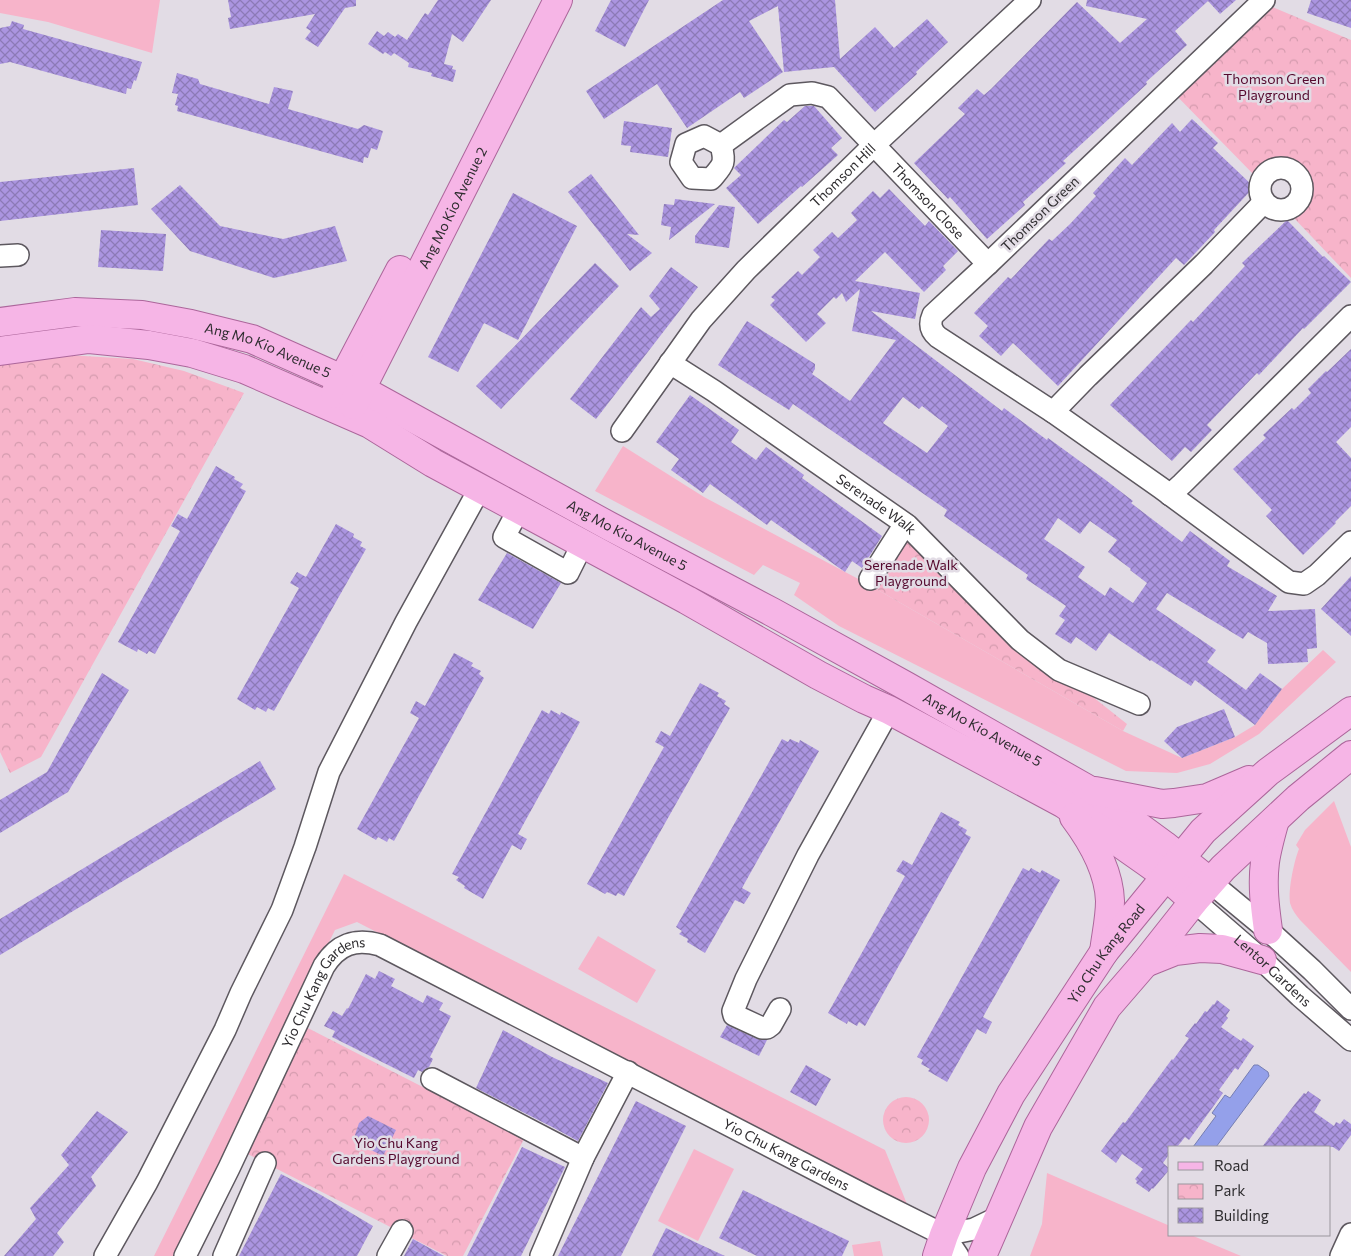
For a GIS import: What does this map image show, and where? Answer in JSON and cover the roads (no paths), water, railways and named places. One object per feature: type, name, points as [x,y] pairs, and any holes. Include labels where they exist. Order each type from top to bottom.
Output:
[{"type":"main road","name":"Ang Mo Kio Avenue 2","points":[[339,411],[352,384],[382,349],[435,223],[480,132],[538,0]]},
{"type":"main road","name":"Ang Mo Kio Avenue 2","points":[[480,132],[558,0]]},
{"type":"main road","name":"Ang Mo Kio Avenue 5","points":[[0,322],[75,312],[142,315],[191,324],[252,339],[352,384],[609,526],[772,612],[1089,790],[1173,868],[1202,892]]},
{"type":"main road","name":"Ang Mo Kio Avenue 5","points":[[0,351],[89,339],[149,345],[192,354],[244,369],[370,424],[433,463],[687,600],[818,675],[889,710],[1064,804],[1173,868]]},
{"type":"main road","name":"Yio Chu Kang Road","points":[[946,1249],[972,1168],[1011,1094],[1104,952],[1204,831],[1268,772],[1351,711]]},
{"type":"main road","points":[[982,1256],[1038,1127],[1107,1008],[1223,868],[1298,798],[1351,755]]},
{"type":"main road","points":[[1089,790],[1162,804],[1174,803],[1207,798],[1268,772]]},
{"type":"main road","points":[[1064,804],[1086,833],[1097,854],[1107,881],[1110,902],[1104,952]]},
{"type":"main road","points":[[1268,930],[1264,905],[1265,863],[1275,820]]},
{"type":"main road","points":[[1146,963],[1175,951],[1200,948],[1222,950],[1262,960]]},
{"type":"street","name":"Thomson Hill","points":[[670,363],[701,320],[746,270],[874,145],[1030,0]]},
{"type":"street","name":"Thomson Green","points":[[1264,0],[933,315],[930,321],[938,337],[1053,412],[1289,582],[1304,584],[1317,575],[1351,542]]},
{"type":"street","name":"Thomson Close","points":[[720,145],[790,96],[812,93],[828,97],[988,264]]},
{"type":"street","points":[[1053,412],[1204,264],[1264,202]]},
{"type":"street","points":[[1170,495],[1351,316]]},
{"type":"street","points":[[622,431],[670,363]]},
{"type":"street","name":"Serenade Walk","points":[[670,363],[714,391],[904,524],[1020,640],[1059,670],[1139,704]]},
{"type":"street","points":[[106,1256],[147,1182],[225,1030],[278,917],[304,847],[328,772],[406,622],[480,488]]},
{"type":"street","points":[[870,579],[904,524]]},
{"type":"street","points":[[780,1009],[771,1025],[767,1028],[762,1028],[734,1015],[733,1011],[746,979],[808,855],[889,710]]},
{"type":"street","name":"Lentor Gardens","points":[[1202,892],[1268,930],[1351,1008]]},
{"type":"street","name":"Lentor Gardens","points":[[1202,892],[1262,960],[1351,1040]]},
{"type":"street","name":"Yio Chu Kang Gardens","points":[[185,1256],[229,1168],[324,966],[344,945],[362,941],[380,945],[878,1202],[946,1249]]},
{"type":"street","points":[[541,1256],[584,1158],[628,1072]]},
{"type":"street","points":[[432,1079],[584,1158]]},
{"type":"street","points":[[224,1256],[265,1162]]},
{"type":"street","points":[[946,1249],[974,1229],[999,1217]]},
{"type":"street","points":[[388,1256],[402,1231]]},
{"type":"street","points":[[1341,1256],[1351,1234]]},
{"type":"water","points":[[1254,1065],[1258,1065],[1268,1072],[1269,1076],[1217,1146],[1194,1146],[1216,1116],[1212,1113],[1225,1095],[1230,1098]]},
{"type":"park label","name":"Thomson Green Playground","points":[[1274,88]]},
{"type":"park label","name":"Serenade Walk Playground","points":[[911,574]]},
{"type":"park label","name":"Yio Chu Kang Gardens Playground","points":[[396,1152]]}]
